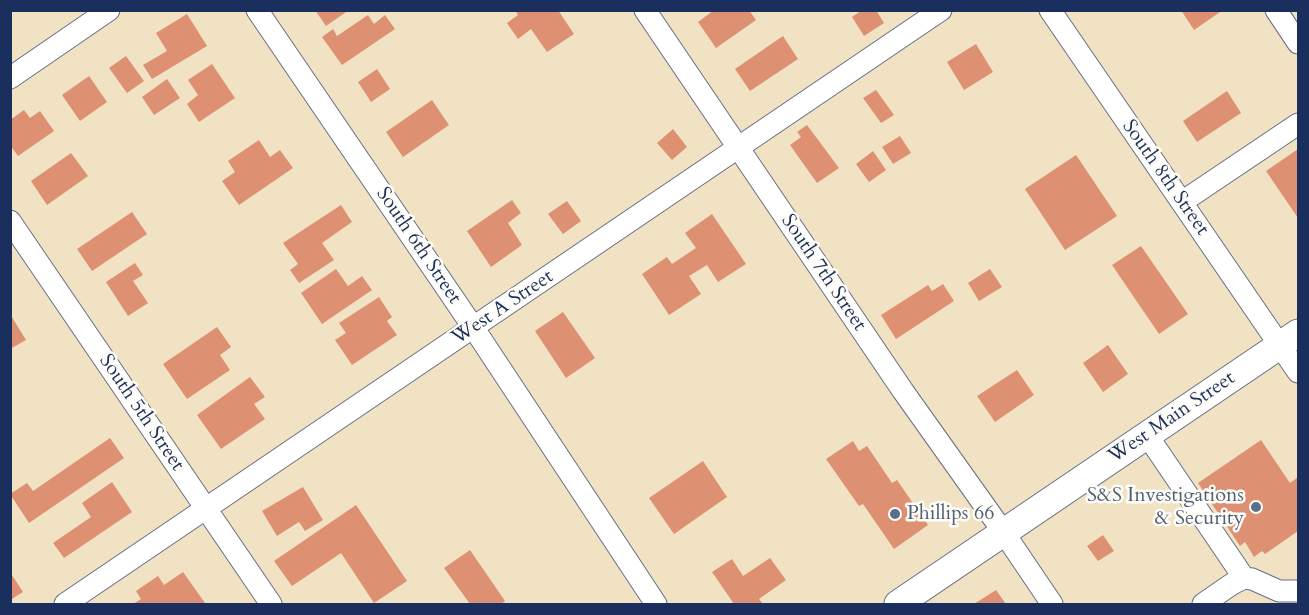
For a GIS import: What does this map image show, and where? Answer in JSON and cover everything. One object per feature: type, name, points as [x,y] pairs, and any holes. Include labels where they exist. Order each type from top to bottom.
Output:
[{"type":"main road","name":"West Main Street","points":[[898,604],[1289,339]]},
{"type":"street","points":[[10,78],[109,10]]},
{"type":"street","name":"South 6th Street","points":[[257,10],[473,327],[656,604]]},
{"type":"street","name":"South 7th Street","points":[[645,10],[903,391],[1004,532],[1052,604]]},
{"type":"street","name":"West A Street","points":[[65,604],[941,10]]},
{"type":"street","name":"South 8th Street","points":[[1050,10],[1182,202],[1289,339],[1299,372]]},
{"type":"street","points":[[1276,10],[1299,43]]},
{"type":"street","points":[[1182,202],[1299,124]]},
{"type":"street","name":"South 5th Street","points":[[10,221],[271,604]]},
{"type":"street","points":[[1147,435],[1244,578]]},
{"type":"street","points":[[1203,604],[1244,578],[1252,579],[1279,591],[1299,591]]},
{"type":"building","points":[[315,10],[349,10],[326,26]]},
{"type":"building","points":[[515,10],[558,10],[574,34],[547,52],[531,29],[518,39],[507,23],[518,15]]},
{"type":"building","points":[[714,10],[749,10],[756,20],[716,48],[698,22]]},
{"type":"building","points":[[862,10],[876,10],[884,23],[864,36],[852,17]]},
{"type":"building","points":[[1181,10],[1223,10],[1194,30]]},
{"type":"building","points":[[187,14],[207,46],[152,79],[143,65],[167,51],[156,33]]},
{"type":"building","points":[[368,15],[374,24],[385,15],[395,29],[342,65],[322,37],[333,29],[337,36]]},
{"type":"building","points":[[783,36],[798,59],[750,91],[735,69]]},
{"type":"building","points":[[976,44],[993,72],[964,90],[947,62]]},
{"type":"building","points":[[126,56],[144,81],[127,93],[109,68]]},
{"type":"building","points":[[212,64],[235,98],[199,122],[187,104],[198,95],[188,80]]},
{"type":"building","points":[[377,69],[390,89],[371,102],[358,82]]},
{"type":"building","points":[[89,76],[107,102],[80,121],[62,95]]},
{"type":"building","points":[[167,79],[180,98],[154,115],[142,97]]},
{"type":"building","points":[[876,90],[894,115],[881,123],[863,98]]},
{"type":"building","points":[[1227,91],[1241,113],[1197,142],[1183,121]]},
{"type":"building","points":[[432,100],[449,125],[403,157],[386,132]]},
{"type":"building","points":[[24,110],[30,118],[40,111],[54,131],[18,156],[10,145],[10,120]]},
{"type":"building","points":[[807,125],[839,168],[817,183],[790,145],[801,137],[797,132]]},
{"type":"building","points":[[673,129],[687,147],[672,160],[657,143]]},
{"type":"building","points":[[900,136],[911,153],[893,164],[882,147]]},
{"type":"building","points":[[259,140],[270,157],[280,150],[293,168],[239,205],[222,181],[235,172],[228,161]]},
{"type":"building","points":[[1298,149],[1298,218],[1266,171]]},
{"type":"building","points":[[873,151],[886,170],[869,182],[856,164]]},
{"type":"building","points":[[71,153],[88,176],[47,205],[31,181]]},
{"type":"building","points":[[1076,155],[1117,216],[1065,250],[1025,189]]},
{"type":"building","points":[[512,200],[521,213],[508,223],[522,245],[491,267],[467,231]]},
{"type":"building","points":[[567,201],[581,221],[563,234],[548,214]]},
{"type":"building","points":[[341,205],[352,222],[322,243],[334,260],[299,283],[290,270],[298,264],[283,243]]},
{"type":"building","points":[[132,212],[147,234],[92,271],[77,249]]},
{"type":"building","points":[[712,214],[746,264],[718,282],[707,265],[689,276],[701,294],[669,315],[642,274],[667,257],[672,264],[696,248],[685,233]]},
{"type":"building","points":[[1141,246],[1188,314],[1159,334],[1112,265]]},
{"type":"building","points":[[135,263],[143,275],[133,281],[148,303],[128,316],[106,282]]},
{"type":"building","points":[[336,269],[348,286],[362,276],[372,290],[322,324],[301,293]]},
{"type":"building","points":[[990,269],[1002,287],[979,301],[968,283]]},
{"type":"building","points":[[943,284],[954,301],[896,339],[881,315],[928,285],[932,291]]},
{"type":"building","points":[[379,297],[392,317],[387,321],[397,335],[352,365],[335,340],[346,333],[339,323]]},
{"type":"building","points":[[563,312],[595,358],[566,378],[535,331]]},
{"type":"building","points":[[10,314],[26,340],[10,349]]},
{"type":"building","points":[[217,327],[231,347],[220,355],[230,370],[187,399],[163,364]]},
{"type":"building","points":[[1108,345],[1128,374],[1103,392],[1083,363]]},
{"type":"building","points":[[1017,370],[1034,395],[995,422],[977,396]]},
{"type":"building","points":[[250,377],[265,397],[254,404],[265,419],[221,449],[197,415]]},
{"type":"building","points":[[110,438],[124,458],[29,523],[10,494],[27,483],[33,491]]},
{"type":"building","name":"S&S Investigations & Security","points":[[1261,440],[1290,483],[1298,477],[1298,531],[1265,554],[1262,551],[1254,557],[1245,542],[1240,546],[1198,483]]},
{"type":"building","points":[[853,441],[859,451],[867,446],[892,483],[897,480],[928,525],[894,549],[863,504],[859,506],[826,459]]},
{"type":"building","points":[[703,461],[727,497],[674,534],[649,498]]},
{"type":"building","points":[[112,482],[132,512],[64,558],[53,543],[91,517],[82,503]]},
{"type":"building","points":[[303,487],[323,520],[305,531],[299,522],[277,536],[262,511]]},
{"type":"building","points":[[356,505],[407,581],[374,603],[341,553],[292,586],[274,561]]},
{"type":"building","points":[[1103,535],[1114,551],[1098,561],[1087,546]]},
{"type":"building","points":[[470,550],[505,601],[501,604],[470,604],[444,568]]},
{"type":"building","points":[[770,558],[786,580],[759,599],[763,604],[734,604],[712,572],[732,559],[743,576]]},
{"type":"building","points":[[10,572],[23,592],[10,600]]},
{"type":"building","points":[[183,572],[205,603],[133,604],[141,599],[136,591],[158,576],[164,585]]},
{"type":"building","points":[[996,590],[1006,604],[974,604]]},
{"type":"place","name":"S&S Investigations & Security","points":[[1256,507]]},
{"type":"place","name":"Phillips 66","points":[[895,514]]}]
